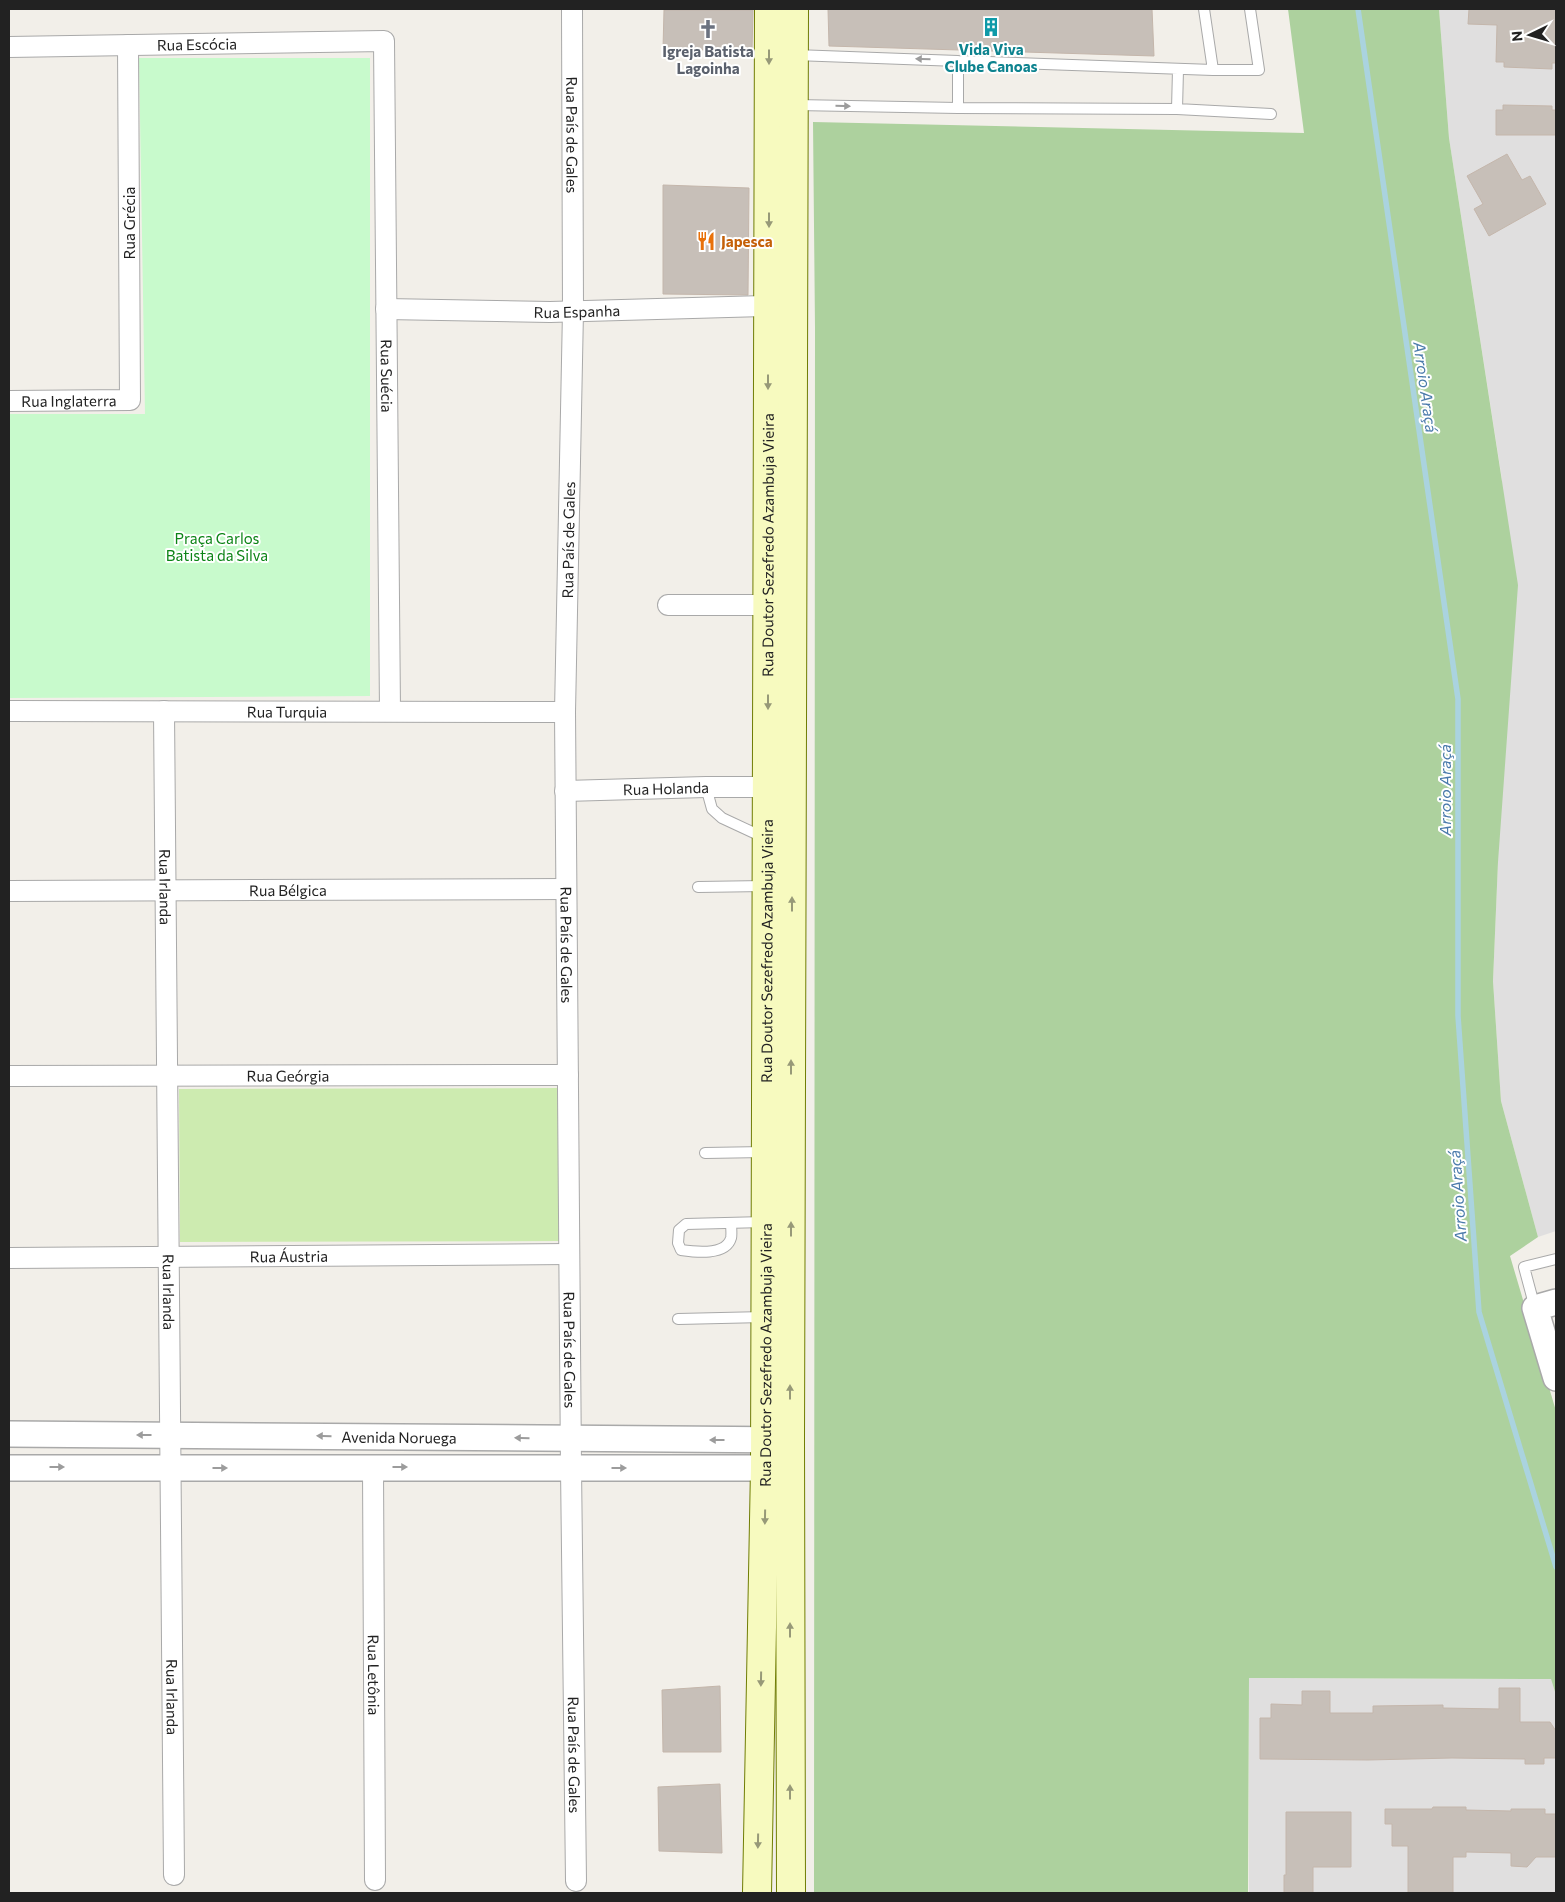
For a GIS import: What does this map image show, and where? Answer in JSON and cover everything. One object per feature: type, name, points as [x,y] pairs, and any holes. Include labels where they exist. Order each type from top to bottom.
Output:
[{"type":"main road","name":"Rua Doutor Sezefredo Azambuja Vieira","points":[[769,9],[766,1317],[778,1440]]},
{"type":"main road","name":"Rua Doutor Sezefredo Azambuja Vieira","points":[[791,1893],[778,1440],[794,9]]},
{"type":"main road","name":"Rua Doutor Sezefredo Azambuja Vieira","points":[[757,1893],[778,1468]]},
{"type":"street","name":"Rua País de Gales","points":[[572,9],[573,311],[565,712],[570,1468],[576,1882]]},
{"type":"street","name":"Rua Escócia","points":[[9,47],[384,41]]},
{"type":"street","name":"Rua Suécia","points":[[384,41],[390,711]]},
{"type":"street","name":"Rua Grécia","points":[[128,45],[130,400]]},
{"type":"street","name":"Rua Espanha","points":[[386,310],[573,311],[768,306]]},
{"type":"street","name":"Rua Inglaterra","points":[[9,401],[130,400]]},
{"type":"street","points":[[668,605],[768,605]]},
{"type":"street","name":"Rua Turquia","points":[[9,711],[565,712]]},
{"type":"street","name":"Rua Irlanda","points":[[164,711],[174,1875]]},
{"type":"street","name":"Rua Holanda","points":[[566,791],[767,787]]},
{"type":"street","name":"Rua Bélgica","points":[[9,891],[566,889]]},
{"type":"street","name":"Rua Geórgia","points":[[9,1076],[568,1075]]},
{"type":"street","name":"Rua Áustria","points":[[9,1258],[569,1254]]},
{"type":"street","points":[[1546,1305],[1556,1378]]},
{"type":"street","name":"Avenida Noruega","points":[[9,1434],[778,1440]]},
{"type":"street","name":"Avenida Noruega","points":[[9,1468],[778,1468]]},
{"type":"street","name":"Rua Letônia","points":[[372,1468],[375,1880]]},
{"type":"lane","points":[[1204,9],[1213,70]]},
{"type":"lane","points":[[794,55],[1178,70],[1259,70],[1250,9]]},
{"type":"lane","points":[[958,61],[958,108]]},
{"type":"lane","points":[[1178,70],[1178,109]]},
{"type":"lane","points":[[794,105],[1178,109],[1271,114]]},
{"type":"lane","points":[[706,787],[712,809],[722,818],[767,839]]},
{"type":"lane","points":[[698,887],[767,886]]},
{"type":"lane","points":[[705,1154],[766,1152]]},
{"type":"lane","points":[[731,1223],[731,1239],[725,1248],[717,1251],[681,1250],[678,1243],[679,1230],[686,1224],[766,1222]]},
{"type":"lane","points":[[1546,1305],[1524,1267],[1556,1258]]},
{"type":"lane","points":[[678,1319],[746,1319],[766,1317]]},
{"type":"shaded area","points":[[1439,9],[1556,9],[1556,1231],[1538,1237],[1501,1101],[1493,981],[1498,862],[1502,480],[1449,138]]},
{"type":"shaded area","points":[[1249,1678],[1551,1679],[1556,1695],[1556,1893],[1249,1893]]},
{"type":"green space","points":[[1288,9],[1439,9],[1449,138],[1518,585],[1498,862],[1493,981],[1501,1101],[1538,1237],[1510,1256],[1556,1411],[1556,1695],[1551,1679],[1249,1678],[1248,1893],[814,1893],[815,327],[813,122],[1304,133]]},
{"type":"green space","name":"Praça Carlos Batista da Silva","points":[[139,58],[370,58],[370,696],[9,698],[9,414],[145,414]]},
{"type":"green space","points":[[558,1088],[559,1241],[180,1242],[179,1089]]},
{"type":"building","name":"Vida Viva Clube Canoas","points":[[828,9],[1152,9],[1154,56],[829,46]]},
{"type":"building","points":[[1469,9],[1556,9],[1556,63],[1552,63],[1552,69],[1504,67],[1504,62],[1496,62],[1497,25],[1468,24]]},
{"type":"building","name":"Igreja Batista Lagoinha","points":[[664,10],[753,10],[752,51],[663,49]]},
{"type":"building","points":[[1503,105],[1552,106],[1552,110],[1556,110],[1556,135],[1496,135],[1496,110],[1503,110]]},
{"type":"building","points":[[1507,154],[1522,180],[1530,176],[1546,204],[1489,236],[1474,209],[1483,204],[1467,176]]},
{"type":"building","name":"Japesca","points":[[663,185],[749,188],[748,295],[663,294]]},
{"type":"building","points":[[720,1686],[721,1752],[663,1752],[662,1690]]},
{"type":"building","points":[[1499,1688],[1520,1688],[1520,1722],[1550,1722],[1556,1731],[1556,1758],[1544,1758],[1544,1764],[1525,1764],[1525,1759],[1260,1759],[1260,1718],[1271,1718],[1271,1704],[1302,1705],[1302,1691],[1330,1691],[1330,1713],[1373,1713],[1373,1706],[1443,1705],[1443,1708],[1499,1709]]},
{"type":"building","points":[[720,1784],[722,1853],[659,1851],[658,1787]]},
{"type":"building","points":[[1433,1807],[1466,1807],[1466,1810],[1511,1811],[1511,1809],[1545,1809],[1545,1814],[1556,1814],[1556,1857],[1536,1857],[1527,1867],[1511,1866],[1511,1853],[1466,1852],[1466,1857],[1453,1857],[1453,1893],[1408,1893],[1408,1846],[1392,1846],[1392,1824],[1385,1824],[1385,1809],[1432,1809]]},
{"type":"building","points":[[1286,1812],[1351,1812],[1351,1867],[1313,1867],[1313,1893],[1284,1893],[1284,1875],[1286,1875]]},
{"type":"waterway","name":"Arroio Araçá","points":[[1358,9],[1458,699],[1458,1016],[1479,1312],[1556,1567]]},
{"type":"place","name":"Vida Viva Clube Canoas","points":[[991,27]]},
{"type":"place","name":"Igreja Batista Lagoinha","points":[[708,29]]},
{"type":"place","name":"Japesca","points":[[706,241]]}]
